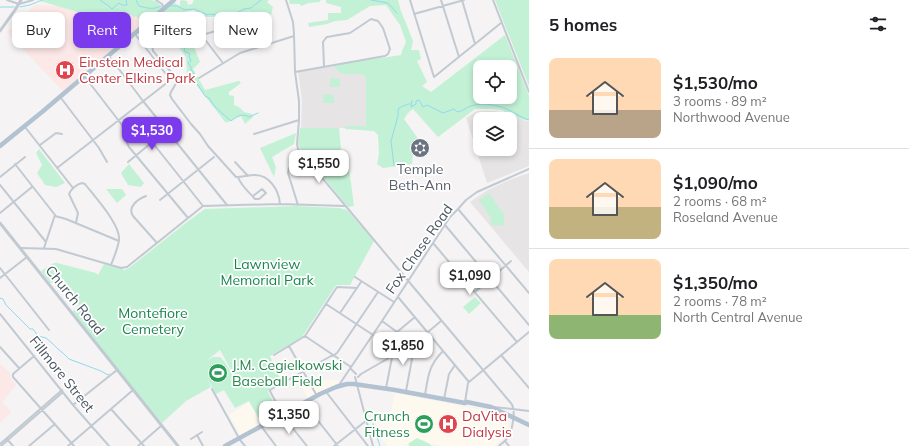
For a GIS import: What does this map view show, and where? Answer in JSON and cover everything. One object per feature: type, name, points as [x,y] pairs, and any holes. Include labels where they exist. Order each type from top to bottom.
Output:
[{"type":"main road","points":[[160,12],[174,0]]},
{"type":"main road","points":[[0,146],[139,30]]},
{"type":"main road","points":[[317,396],[357,383]]},
{"type":"main road","points":[[229,446],[317,396],[338,386],[357,383],[465,403],[490,410],[513,419]]},
{"type":"main road","points":[[465,403],[467,402],[491,407],[529,427]]},
{"type":"main road","points":[[225,446],[240,439]]},
{"type":"street","points":[[7,0],[20,2],[33,0]]},
{"type":"street","points":[[156,0],[162,4],[164,8]]},
{"type":"street","points":[[286,0],[294,36],[295,72],[299,101],[298,149],[510,402],[514,410],[510,435],[499,446]]},
{"type":"street","points":[[410,0],[434,77],[502,23]]},
{"type":"street","points":[[441,0],[459,57]]},
{"type":"street","points":[[414,14],[463,0],[475,44]]},
{"type":"street","points":[[493,0],[529,92]]},
{"type":"street","points":[[0,31],[16,10],[20,2]]},
{"type":"street","points":[[295,72],[385,56],[388,54],[390,49],[383,28],[378,21],[371,19],[350,33],[329,36],[325,39],[323,42],[324,66]]},
{"type":"street","points":[[57,168],[168,82],[169,78],[135,34]]},
{"type":"street","points":[[272,42],[294,36]]},
{"type":"street","points":[[206,40],[223,63]]},
{"type":"street","points":[[152,48],[153,51],[177,80],[171,91],[170,95],[172,99],[208,146],[236,177],[238,177],[244,188],[255,199],[259,199],[266,193],[262,189],[253,196]]},
{"type":"street","points":[[199,78],[240,53],[254,48]]},
{"type":"street","points":[[109,56],[227,205]]},
{"type":"street","points":[[84,76],[122,125],[127,143],[188,218]]},
{"type":"street","points":[[60,97],[99,148],[107,162]]},
{"type":"street","points":[[254,134],[299,120]]},
{"type":"street","points":[[25,126],[73,189]]},
{"type":"street","points":[[128,162],[167,130]]},
{"type":"street","points":[[40,145],[56,133],[62,134]]},
{"type":"street","points":[[152,142],[204,206]]},
{"type":"street","points":[[0,177],[25,157]]},
{"type":"street","points":[[160,200],[214,157]]},
{"type":"street","points":[[235,162],[248,176]]},
{"type":"street","points":[[15,164],[55,215],[54,216],[76,223],[119,241]]},
{"type":"street","points":[[289,168],[288,173],[298,205]]},
{"type":"street","name":"Fox Chase Road","points":[[338,386],[445,225],[458,209],[466,200],[477,192],[529,169]]},
{"type":"street","points":[[238,177],[256,175],[263,176],[271,182],[277,190],[280,204]]},
{"type":"street","points":[[76,223],[78,213],[69,194],[70,191],[82,183],[85,184],[109,214],[119,236],[119,241],[111,265]]},
{"type":"street","points":[[0,185],[46,242]]},
{"type":"street","points":[[0,213],[32,187]]},
{"type":"street","points":[[146,196],[133,206],[131,212],[157,243]]},
{"type":"street","points":[[339,206],[340,200]]},
{"type":"street","points":[[20,248],[56,249],[121,268],[127,267],[204,206],[280,204],[345,206]]},
{"type":"street","points":[[339,206],[349,210]]},
{"type":"street","points":[[458,209],[529,293]]},
{"type":"street","points":[[44,248],[55,215]]},
{"type":"street","name":"Church Road","points":[[0,223],[178,446]]},
{"type":"street","points":[[445,225],[529,325]]},
{"type":"street","points":[[433,243],[517,342]]},
{"type":"street","points":[[0,278],[27,257]]},
{"type":"street","points":[[475,292],[511,261]]},
{"type":"street","points":[[0,268],[49,330]]},
{"type":"street","points":[[355,277],[394,302]]},
{"type":"street","points":[[340,314],[361,282]]},
{"type":"street","points":[[274,355],[305,336],[337,286],[357,288]]},
{"type":"street","points":[[307,446],[283,415],[270,390],[334,355],[378,292]]},
{"type":"street","points":[[398,297],[469,382]]},
{"type":"street","points":[[326,304],[373,335]]},
{"type":"street","name":"Fillmore Street","points":[[0,314],[62,391],[109,446]]},
{"type":"street","points":[[386,388],[397,332],[415,317]]},
{"type":"street","points":[[356,376],[415,343],[442,320]]},
{"type":"street","points":[[382,321],[397,332]]},
{"type":"street","points":[[465,403],[468,383],[529,332]]},
{"type":"street","points":[[305,336],[351,367],[353,370],[356,376],[374,446]]},
{"type":"street","points":[[406,392],[415,343]]},
{"type":"street","points":[[289,346],[317,396]]},
{"type":"street","points":[[0,347],[19,368]]},
{"type":"street","points":[[424,395],[431,366],[443,351]]},
{"type":"street","points":[[501,355],[529,388]]},
{"type":"street","points":[[34,356],[19,368],[13,374],[13,377],[74,446]]},
{"type":"street","points":[[444,399],[450,371],[455,366]]},
{"type":"street","points":[[73,404],[117,370]]},
{"type":"street","points":[[212,389],[245,446]]},
{"type":"street","points":[[68,446],[132,390]]},
{"type":"street","points":[[1,445],[62,391]]},
{"type":"street","points":[[327,393],[368,446]]},
{"type":"street","points":[[304,403],[336,445],[367,420]]},
{"type":"street","points":[[491,407],[529,411]]},
{"type":"street","points":[[111,409],[144,446]]},
{"type":"street","points":[[30,446],[54,424]]},
{"type":"street","points":[[138,446],[161,426]]},
{"type":"street","points":[[261,427],[276,446]]},
{"type":"street","points":[[191,439],[202,432]]},
{"type":"street","points":[[197,435],[203,446]]},
{"type":"street","points":[[7,439],[13,446]]},
{"type":"street","points":[[505,441],[510,446]]},
{"type":"shaded area","points":[[35,5],[124,12],[73,12],[73,48],[114,48],[63,91],[22,48],[65,48],[65,12],[28,12]]},
{"type":"shaded area","points":[[131,13],[139,15],[139,27],[131,34]]},
{"type":"shaded area","points":[[12,27],[12,37],[7,32]]},
{"type":"shaded area","points":[[332,65],[341,74],[363,74],[366,78],[366,126],[345,126],[345,128],[301,128],[302,101],[298,71]]},
{"type":"shaded area","points":[[477,111],[499,112],[475,112]]},
{"type":"shaded area","points":[[473,114],[473,140],[466,118]]},
{"type":"shaded area","points":[[517,118],[529,122],[529,166],[487,183],[478,156],[517,156]]},
{"type":"shaded area","points":[[529,173],[529,272],[470,202],[486,191],[509,180]]},
{"type":"shaded area","points":[[0,364],[11,374],[11,379],[16,385],[2,402],[11,412],[0,423]]},
{"type":"shaded area","points":[[329,379],[340,381],[337,385],[308,398],[300,385],[308,381],[310,386]]},
{"type":"shaded area","points":[[395,393],[482,410],[502,417],[510,421],[507,434],[494,446],[442,446],[428,443],[417,438],[405,446],[388,446],[378,434],[376,423],[391,411]]},
{"type":"shaded area","points":[[249,402],[261,424],[240,435],[229,415]]},
{"type":"green space","points":[[152,0],[157,2],[162,7],[174,3],[180,6],[180,1],[182,0],[187,1],[188,5],[192,4],[194,0],[269,0],[267,2],[273,7],[272,12],[214,12],[214,17],[206,17],[206,12],[197,12],[194,10],[183,12],[139,12],[139,19],[136,16],[134,17],[131,12],[78,12],[40,1]]},
{"type":"green space","points":[[289,0],[321,0],[319,2],[301,6],[300,4],[290,4]]},
{"type":"green space","points":[[326,0],[398,0],[413,41],[411,50],[419,50],[421,59],[417,61],[427,82],[422,86],[431,92],[505,35],[515,60],[473,60],[473,104],[517,104],[517,66],[529,96],[529,121],[517,118],[517,112],[506,112],[492,109],[475,109],[438,137],[413,109],[404,119],[422,144],[414,143],[412,164],[383,168],[377,164],[379,154],[378,135],[374,131],[345,129],[345,126],[366,126],[366,78],[363,74],[341,74],[332,65],[401,55],[406,42],[400,25],[386,5],[370,6],[347,20],[309,27],[308,23],[328,20],[328,13],[341,13],[341,7],[326,3]]},
{"type":"green space","points":[[495,0],[529,0],[529,86]]},
{"type":"green space","points":[[179,48],[194,48],[200,62],[193,69],[205,90],[239,81],[241,83],[229,92],[229,95],[234,96],[234,105],[239,107],[244,112],[252,114],[253,117],[245,124],[241,116],[226,123],[187,73],[186,57]]},
{"type":"green space","points":[[330,78],[340,79],[340,87],[330,87]]},
{"type":"green space","points":[[323,94],[334,95],[334,103],[323,103]]},
{"type":"green space","points":[[300,128],[339,128],[343,168],[349,168],[354,206],[348,207],[300,148],[298,144]]},
{"type":"green space","points":[[296,133],[294,144],[272,157],[276,167],[274,177],[260,148]]},
{"type":"green space","points":[[39,149],[65,183],[56,187],[45,185],[37,173],[42,165],[36,153]]},
{"type":"green space","points":[[129,164],[144,183],[141,187],[128,185],[121,173]]},
{"type":"green space","points":[[106,189],[122,189],[126,195],[117,203]]},
{"type":"green space","points":[[489,193],[504,213],[504,224],[502,226],[491,225],[491,218],[479,200]]},
{"type":"green space","points":[[296,206],[339,208],[347,210],[374,241],[350,285],[336,285],[302,337],[270,356],[281,381],[272,387],[268,392],[280,414],[262,424],[249,401],[235,408],[224,390],[216,394],[208,380],[211,387],[186,401],[162,423],[72,312],[79,305],[73,296],[75,293],[64,281],[50,283],[41,271],[54,263],[96,273],[98,275],[104,264],[125,270],[205,209]],"holes":[[[220,350],[240,386],[220,357],[213,357],[206,361]]]},
{"type":"green space","points":[[475,297],[481,303],[469,314],[463,307]]},
{"type":"green space","points":[[417,438],[432,446],[410,446],[408,444]]},
{"type":"waterway","points":[[20,7],[42,0]]},
{"type":"waterway","points":[[100,0],[112,9],[119,3],[122,5],[127,5],[126,0]]},
{"type":"waterway","points":[[136,0],[139,6],[153,8],[161,6]]},
{"type":"waterway","points":[[171,6],[177,6],[185,10],[194,9],[207,15],[233,15],[244,9],[251,8],[261,0]]},
{"type":"waterway","points":[[371,0],[388,3],[397,13]]},
{"type":"waterway","points":[[0,7],[14,7]]},
{"type":"waterway","points":[[184,48],[185,52],[189,53],[190,55],[191,61],[188,63],[195,77],[193,82],[196,82],[205,96],[209,98],[215,107],[231,121],[240,116],[244,115],[249,117],[258,113]]},
{"type":"waterway","points":[[412,101],[411,107],[416,104],[416,101],[419,100],[423,107],[427,105],[443,113],[454,109],[457,112],[480,104],[495,105],[505,108],[529,120]]},
{"type":"waterway","points":[[394,166],[391,141],[398,111],[399,108],[410,104]]},
{"type":"waterway","points":[[0,298],[3,299],[6,305],[30,329],[33,329],[38,336],[46,338],[69,359],[108,375],[109,374]]},
{"type":"waterway","points":[[373,424],[380,446]]},
{"type":"place","name":"Einstein Medical Center Elkins Park","points":[[65,70]]},
{"type":"place","name":"Temple Beth-Ann","points":[[420,148]]},
{"type":"place","name":"J.M. Cegielkowski Baseball Field","points":[[218,373]]},
{"type":"place","name":"Crunch Fitness","points":[[424,424]]},
{"type":"place","name":"DaVita Dialysis","points":[[448,424]]},
{"type":"park label","name":"Lawnview Memorial Park","points":[[267,272]]},
{"type":"park label","name":"Montefiore Cemetery","points":[[153,322]]}]
